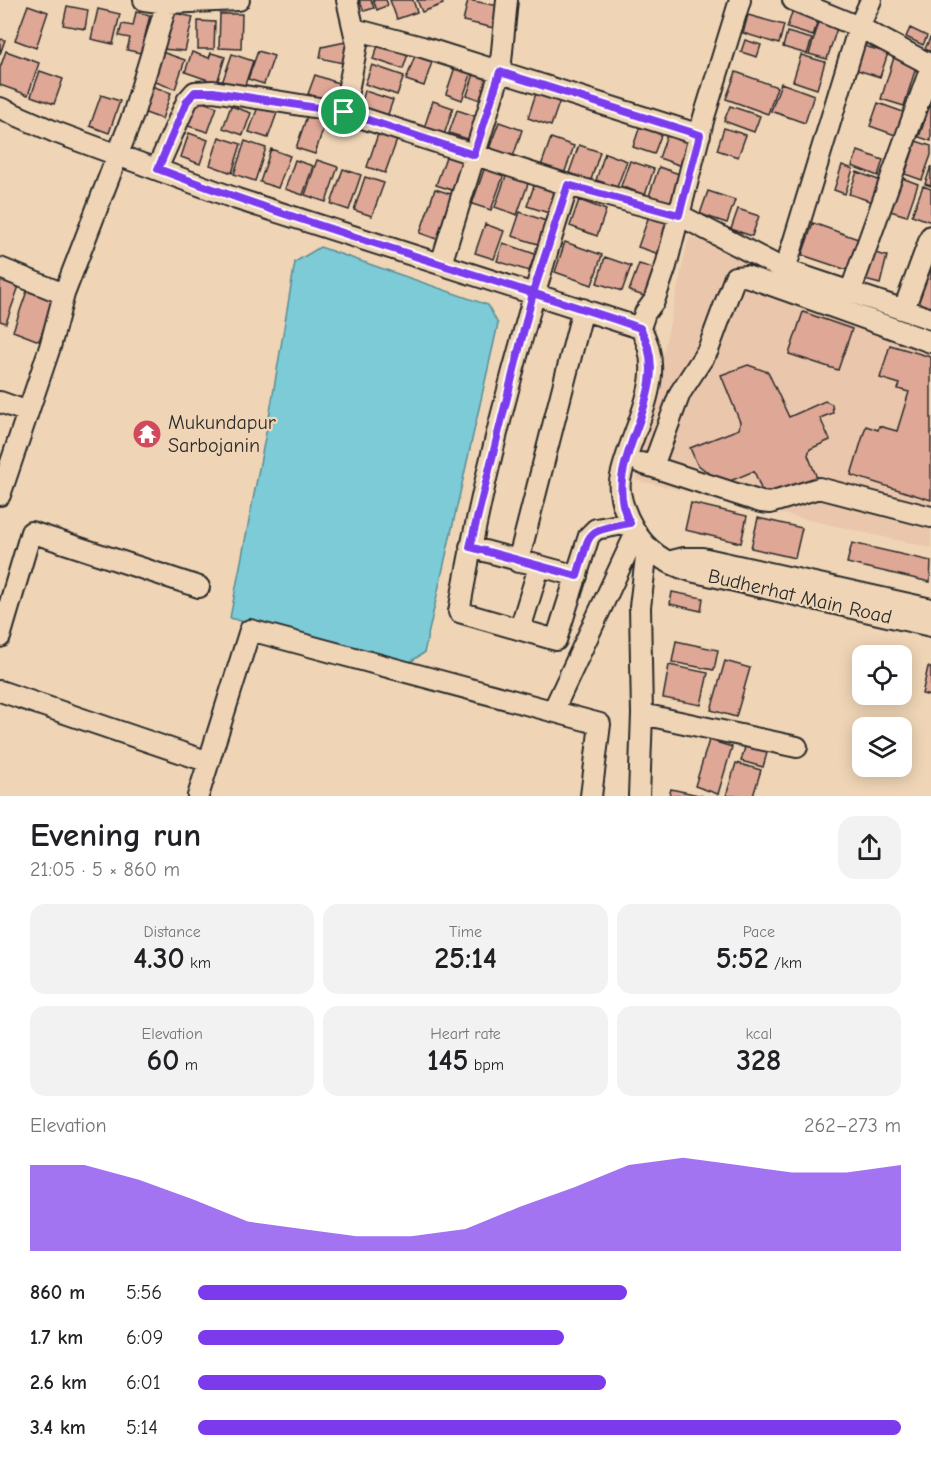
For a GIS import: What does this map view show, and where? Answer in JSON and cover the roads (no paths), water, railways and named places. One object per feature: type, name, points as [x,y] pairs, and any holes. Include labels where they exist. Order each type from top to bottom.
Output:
[{"type":"street","points":[[144,0],[167,3],[238,0]]},
{"type":"street","points":[[344,112],[357,44],[347,0]]},
{"type":"street","points":[[441,264],[500,72],[507,0]]},
{"type":"street","points":[[640,328],[660,284],[700,135],[740,0]]},
{"type":"street","points":[[793,0],[859,27],[931,66],[851,290]]},
{"type":"street","points":[[785,270],[859,27],[871,0]]},
{"type":"street","points":[[0,495],[64,294],[116,154],[133,115],[167,3]]},
{"type":"street","points":[[354,29],[700,135]]},
{"type":"street","points":[[158,169],[187,101],[195,92],[213,92],[344,112],[568,185],[679,215],[785,270],[851,290],[931,319]]},
{"type":"street","points":[[0,108],[116,154],[298,220],[640,328],[650,346],[652,375],[620,483],[625,514],[638,535],[642,714],[639,796]]},
{"type":"street","points":[[568,185],[533,293],[470,547],[459,612],[556,640],[589,536],[596,529],[638,535]]},
{"type":"street","points":[[904,309],[931,236]]},
{"type":"street","points":[[0,268],[64,294]]},
{"type":"street","points":[[653,466],[680,393],[708,350],[735,278],[746,276],[931,342]]},
{"type":"street","points":[[518,562],[583,309]]},
{"type":"street","points":[[0,402],[28,412]]},
{"type":"street","points":[[627,458],[760,502],[770,503],[819,488],[931,517]]},
{"type":"street","points":[[0,637],[31,532],[199,587]]},
{"type":"street","points":[[553,711],[638,535]]},
{"type":"street","name":"Budherhat Main Road","points":[[638,535],[669,562],[691,571],[931,626]]},
{"type":"street","points":[[470,547],[518,562],[577,576]]},
{"type":"street","name":"Budherhat Main Road","points":[[669,562],[684,558],[702,558],[931,609]]},
{"type":"street","points":[[520,629],[539,567]]},
{"type":"street","points":[[198,796],[250,630],[600,724],[591,796]]},
{"type":"street","points":[[0,691],[209,762]]},
{"type":"street","points":[[642,714],[797,747]]},
{"type":"water","points":[[320,247],[488,305],[498,324],[424,653],[402,667],[230,618],[270,412],[295,262]]},
{"type":"place","name":"Mukundapur Sarbojanin","points":[[147,434]]}]
